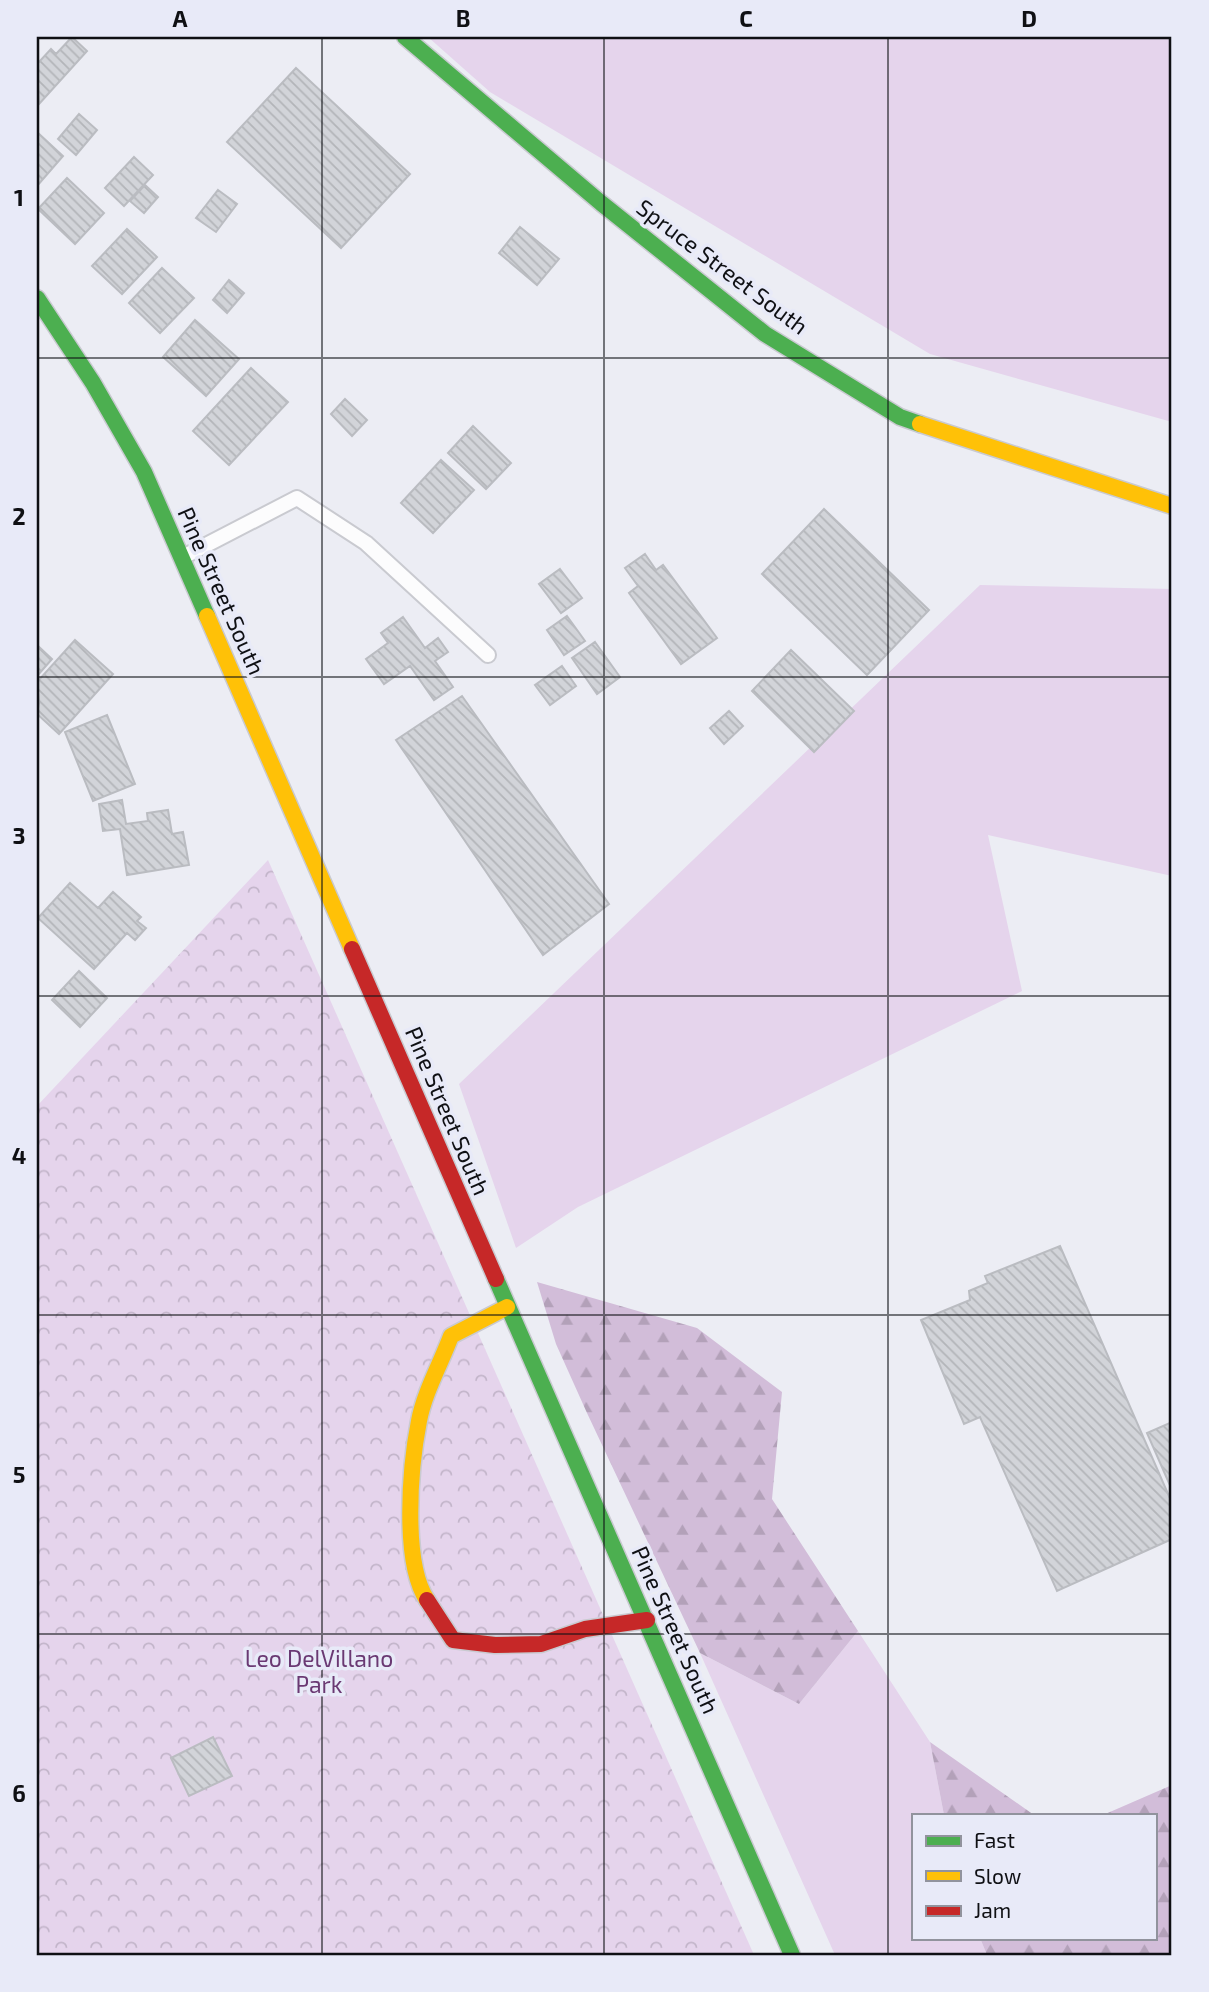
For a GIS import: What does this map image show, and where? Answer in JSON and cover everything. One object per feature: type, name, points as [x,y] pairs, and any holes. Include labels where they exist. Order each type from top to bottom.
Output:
[{"type":"street","name":"Spruce Street South","points":[[405,37],[601,203],[765,334],[900,417],[1172,506]]},
{"type":"street","name":"Pine Street South","points":[[37,298],[93,383],[144,472],[792,1955]]},
{"type":"street","points":[[507,1307],[451,1335],[419,1419],[409,1507],[418,1587],[453,1640],[495,1645],[541,1644],[586,1629],[647,1620]]},
{"type":"lane","points":[[182,558],[297,498],[366,543],[488,654]]},
{"type":"green space","points":[[428,37],[1172,37],[1172,422],[930,354],[490,92]]},
{"type":"green space","points":[[980,585],[1172,589],[1172,876],[988,835],[1022,991],[578,1207],[516,1248],[459,1084]]},
{"type":"green space","name":"Leo DelVillano Park","points":[[268,860],[754,1955],[37,1955],[37,1106]]},
{"type":"green space","points":[[537,1282],[697,1328],[782,1392],[772,1499],[858,1631],[799,1704],[700,1653],[556,1344]]},
{"type":"green space","points":[[858,1631],[930,1742],[944,1814],[912,1814],[912,1940],[981,1940],[987,1955],[835,1955],[700,1653],[799,1704]]},
{"type":"green space","points":[[930,1742],[1033,1814],[944,1814]]},
{"type":"green space","points":[[1172,1785],[1172,1955],[987,1955],[981,1940],[1156,1940],[1156,1814],[1105,1814]]},
{"type":"building","points":[[72,37],[87,51],[39,104],[37,64],[51,49],[56,54]]},
{"type":"building","points":[[296,68],[410,174],[341,248],[227,142]]},
{"type":"building","points":[[79,114],[97,130],[76,155],[58,139]]},
{"type":"building","points":[[37,132],[63,156],[37,186]]},
{"type":"building","points":[[134,157],[153,175],[124,206],[105,188]]},
{"type":"building","points":[[67,178],[104,213],[75,244],[38,209]]},
{"type":"building","points":[[145,185],[158,197],[144,213],[130,201]]},
{"type":"building","points":[[218,190],[237,204],[216,232],[196,218]]},
{"type":"building","points":[[520,227],[559,259],[537,285],[499,253]]},
{"type":"building","points":[[127,229],[157,257],[122,294],[92,266]]},
{"type":"building","points":[[162,268],[194,298],[160,333],[129,303]]},
{"type":"building","points":[[229,280],[244,293],[227,313],[213,300]]},
{"type":"building","points":[[195,320],[239,359],[206,396],[163,357]]},
{"type":"building","points":[[251,368],[288,402],[229,465],[193,431]]},
{"type":"building","points":[[345,399],[367,420],[352,436],[331,414]]},
{"type":"building","points":[[473,426],[511,463],[486,489],[448,453]]},
{"type":"building","points":[[441,460],[474,490],[433,533],[401,503]]},
{"type":"building","points":[[824,509],[929,610],[867,675],[762,574]]},
{"type":"building","points":[[645,554],[656,570],[663,565],[717,638],[681,664],[629,593],[638,586],[625,568]]},
{"type":"building","points":[[560,569],[582,598],[561,613],[539,584]]},
{"type":"building","points":[[567,616],[585,641],[564,655],[547,630]]},
{"type":"building","points":[[403,617],[425,648],[438,638],[448,652],[435,661],[453,687],[434,700],[410,666],[384,684],[366,659],[388,643],[381,633]]},
{"type":"building","points":[[75,640],[113,674],[59,734],[37,714],[37,682]]},
{"type":"building","points":[[595,642],[620,677],[597,694],[572,658]]},
{"type":"building","points":[[37,645],[52,659],[37,676]]},
{"type":"building","points":[[791,650],[854,711],[814,752],[752,691]]},
{"type":"building","points":[[562,666],[576,686],[550,705],[535,685]]},
{"type":"building","points":[[462,696],[609,904],[543,955],[396,740]]},
{"type":"building","points":[[729,711],[743,726],[724,744],[710,728]]},
{"type":"building","points":[[107,715],[135,784],[93,801],[65,732]]},
{"type":"building","points":[[122,800],[126,824],[148,821],[147,813],[168,810],[172,834],[183,832],[189,865],[127,875],[120,829],[103,831],[99,804]]},
{"type":"building","points":[[70,883],[98,908],[113,892],[141,917],[137,921],[146,928],[135,940],[127,933],[94,969],[38,918]]},
{"type":"building","points":[[79,971],[107,998],[80,1027],[52,1000]]},
{"type":"building","points":[[1060,1246],[1172,1503],[1172,1539],[1057,1591],[980,1417],[964,1424],[921,1320],[970,1300],[969,1291],[988,1283],[985,1276]]},
{"type":"building","points":[[1172,1422],[1172,1490],[1147,1433]]},
{"type":"building","points":[[213,1737],[232,1776],[189,1796],[171,1758]]},
{"type":"traffic: fast","points":[[405,37],[601,203],[765,334],[900,417],[920,424]]},
{"type":"traffic: fast","points":[[37,298],[93,383],[144,472],[207,616]]},
{"type":"traffic: fast","points":[[496,1279],[792,1955]]},
{"type":"traffic: slow","points":[[920,424],[1172,506]]},
{"type":"traffic: slow","points":[[207,616],[352,949]]},
{"type":"traffic: slow","points":[[427,1600],[414,1562],[410,1513],[413,1463],[421,1410],[451,1336],[507,1307]]},
{"type":"traffic: jam","points":[[352,949],[496,1279]]},
{"type":"traffic: jam","points":[[427,1600],[453,1640],[495,1645],[541,1644],[585,1629],[647,1620]]}]
